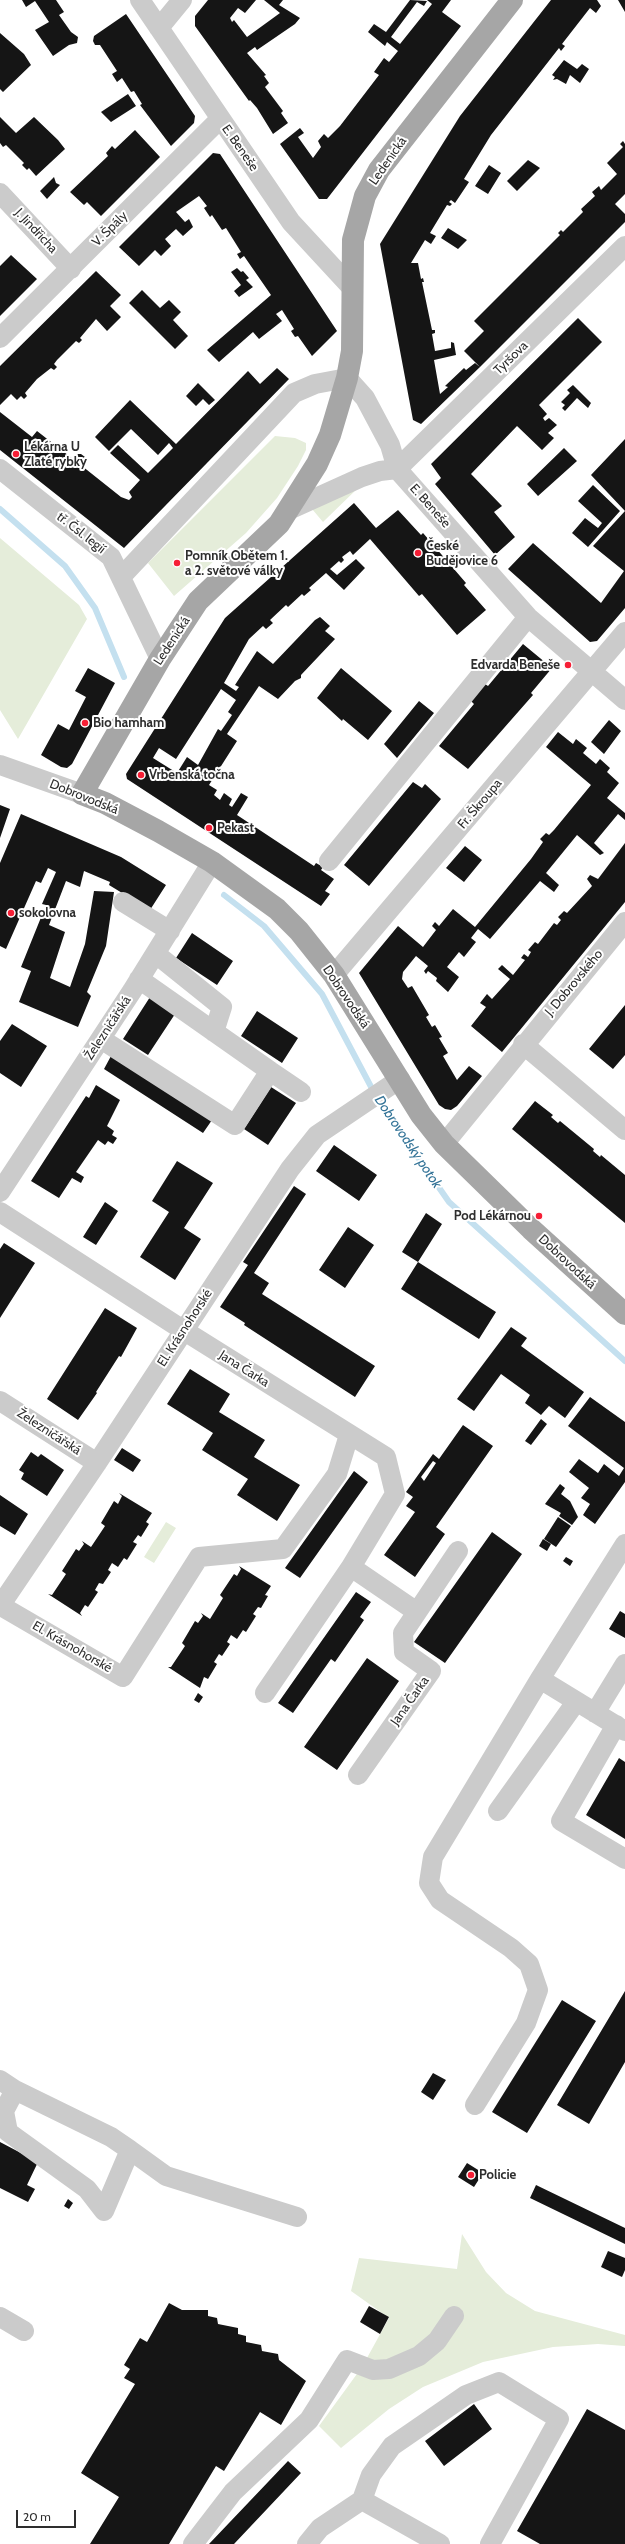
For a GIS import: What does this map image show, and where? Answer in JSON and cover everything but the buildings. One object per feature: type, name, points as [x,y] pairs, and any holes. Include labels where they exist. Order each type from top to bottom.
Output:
[{"type":"main road","name":"Ledenická","points":[[82,794],[160,659],[198,601],[257,547],[289,510],[325,449],[347,378],[353,333],[352,288],[354,232],[360,210],[372,182],[512,0]]},
{"type":"main road","name":"Dobrovodská","points":[[82,794],[132,817],[212,862],[277,909],[299,931],[334,975],[392,1084],[421,1115],[444,1144],[536,1234],[625,1314]]},
{"type":"street","name":"E. Beneše","points":[[140,0],[291,222],[352,288]]},
{"type":"street","points":[[159,28],[182,0]]},
{"type":"street","name":"V. Špály","points":[[0,338],[220,119]]},
{"type":"street","name":"J. Jindřicha","points":[[0,193],[71,269]]},
{"type":"street","name":"Tyršova","points":[[397,469],[625,246]]},
{"type":"street","name":"E. Beneše","points":[[347,378],[364,398],[390,444],[397,469],[528,616],[625,700]]},
{"type":"street","points":[[121,577],[294,393],[315,384],[347,378]]},
{"type":"street","name":"tř. Čsl. legií","points":[[0,469],[111,557],[160,659]]},
{"type":"street","name":"Ledenická","points":[[289,510],[362,477],[380,471],[397,469]]},
{"type":"street","points":[[329,861],[528,616]]},
{"type":"street","name":"Fr. Škroupa","points":[[334,975],[625,632]]},
{"type":"street","name":"Dobrovodská","points":[[0,765],[82,794]]},
{"type":"street","name":"Železničářská","points":[[0,1192],[156,954],[212,862]]},
{"type":"street","points":[[122,902],[170,931]]},
{"type":"street","name":"J. Dobrovského","points":[[444,1144],[523,1044],[625,922]]},
{"type":"street","points":[[156,954],[222,1007],[214,1032]]},
{"type":"street","points":[[139,979],[301,1092]]},
{"type":"street","points":[[101,1039],[235,1126],[270,1071]]},
{"type":"street","points":[[523,1044],[625,1130]]},
{"type":"street","name":"El. Krásnohorské","points":[[349,1435],[337,1474],[283,1549],[199,1557],[123,1677],[0,1606],[97,1463],[290,1169],[317,1135],[392,1084]]},
{"type":"street","name":"Jana Čarka","points":[[0,1212],[183,1330],[386,1457],[395,1494],[351,1567],[265,1693]]},
{"type":"street","name":"Železničářská","points":[[0,1401],[97,1463]]},
{"type":"street","points":[[475,2105],[526,2023],[538,1990],[529,1964],[511,1948],[440,1900],[429,1883],[433,1857],[540,1679],[625,1544]]},
{"type":"street","name":"Jana Čarka","points":[[358,1775],[431,1671],[404,1652],[403,1633],[458,1551]]},
{"type":"street","points":[[351,1567],[417,1612]]},
{"type":"street","points":[[595,1713],[625,1664]]},
{"type":"street","points":[[540,1679],[620,1728],[561,1821],[625,1859]]},
{"type":"street","points":[[498,1811],[576,1702]]},
{"type":"street","points":[[130,2150],[104,2211],[87,2188],[8,2132],[4,2111],[8,2085],[111,2137],[130,2150],[166,2176],[297,2217]]},
{"type":"street","points":[[193,2544],[233,2492],[309,2420],[347,2360],[373,2370],[389,2369],[419,2356],[436,2341],[454,2316]]},
{"type":"street","points":[[0,2317],[24,2331]]},
{"type":"street","points":[[307,2544],[320,2528],[362,2500],[371,2475],[392,2446],[466,2395],[499,2382],[560,2419],[490,2544]]},
{"type":"street","points":[[362,2500],[440,2544]]},
{"type":"green space","points":[[275,436],[295,438],[306,443],[306,450],[298,466],[277,498],[246,533],[174,596],[148,563]]},
{"type":"green space","points":[[359,487],[323,522],[312,509]]},
{"type":"green space","points":[[0,538],[79,605],[87,619],[18,739],[0,710]]},
{"type":"green space","points":[[166,1522],[176,1528],[154,1563],[144,1557]]},
{"type":"green space","points":[[462,2234],[486,2272],[506,2293],[535,2311],[625,2335],[625,2346],[598,2344],[553,2347],[483,2362],[423,2387],[389,2409],[341,2448],[319,2426],[362,2367],[389,2318],[351,2291],[359,2258],[457,2269]]},
{"type":"waterway","name":"Dobrovodský potok","points":[[0,509],[65,566],[95,608],[124,677]]},
{"type":"waterway","name":"Dobrovodský potok","points":[[224,895],[264,926],[322,994],[378,1100],[449,1202],[625,1361]]},
{"type":"place","name":"Lékárna U Zlaté rybky","points":[[16,454]]},
{"type":"place","name":"České Budějovice 6","points":[[418,553]]},
{"type":"place","name":"Pomník Obětem 1. a 2. světové války","points":[[177,563]]},
{"type":"place","name":"Edvarda Beneše","points":[[568,665]]},
{"type":"place","name":"Bio hamham","points":[[85,723]]},
{"type":"place","name":"Vrbenská točna","points":[[141,775]]},
{"type":"place","name":"Pekast","points":[[209,828]]},
{"type":"place","name":"sokolovna","points":[[11,913]]},
{"type":"place","name":"Pod Lékárnou","points":[[539,1216]]},
{"type":"place","name":"Policie","points":[[471,2175]]}]
